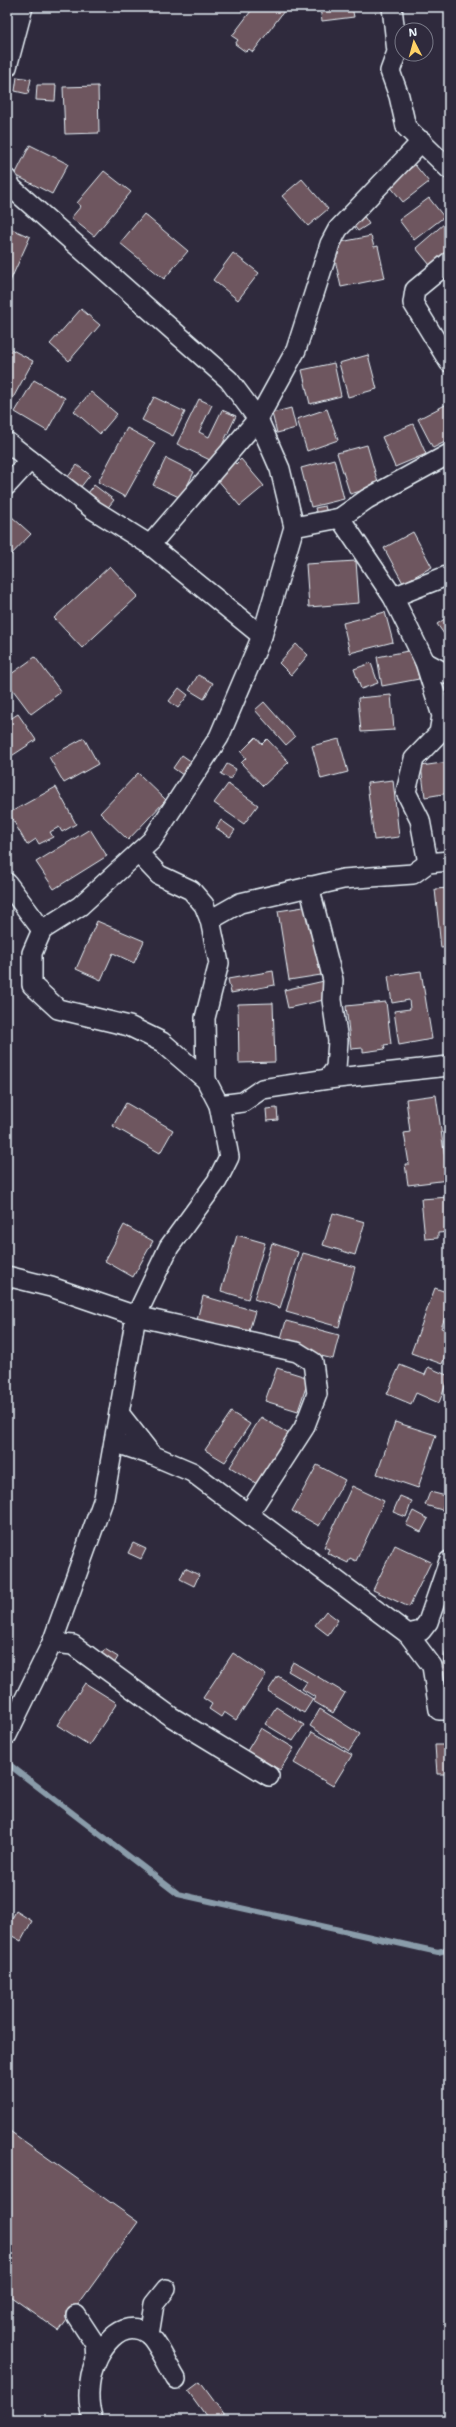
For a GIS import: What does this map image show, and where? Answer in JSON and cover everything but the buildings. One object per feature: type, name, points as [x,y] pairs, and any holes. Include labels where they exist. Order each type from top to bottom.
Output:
[{"type":"street","points":[[7,67],[23,7]]},
{"type":"street","points":[[392,7],[397,52],[390,71],[399,96],[406,127],[449,169]]},
{"type":"street","points":[[150,545],[258,419],[296,350],[330,244],[338,229],[422,141]]},
{"type":"street","points":[[7,179],[12,188],[229,380],[258,419],[280,469],[294,527],[262,636],[219,737],[152,840],[80,906],[42,930],[32,954],[32,984],[58,1009],[129,1026],[162,1042],[206,1080],[219,1105],[229,1156],[217,1181],[168,1247],[136,1316],[104,1498],[52,1643],[7,1735]]},
{"type":"street","points":[[449,262],[414,290],[413,302],[449,362]]},
{"type":"street","points":[[7,442],[94,510],[150,545],[262,636]]},
{"type":"street","points":[[294,527],[340,518],[367,499],[449,454]]},
{"type":"street","points":[[7,485],[30,460]]},
{"type":"street","points":[[340,518],[393,597],[425,662],[442,716],[439,733],[414,759],[406,792],[420,820],[428,863]]},
{"type":"street","points":[[393,597],[449,575]]},
{"type":"street","points":[[425,662],[449,676]]},
{"type":"street","points":[[138,853],[159,875],[191,890],[204,905],[210,920],[219,963],[205,1018],[206,1080]]},
{"type":"street","points":[[210,920],[240,903],[343,879],[413,874],[428,863],[449,861]]},
{"type":"street","points":[[7,883],[42,930]]},
{"type":"street","points":[[309,886],[332,980],[332,1000],[338,1041],[336,1068],[328,1079]]},
{"type":"street","points":[[219,1105],[243,1102],[262,1089],[328,1079],[449,1066]]},
{"type":"street","points":[[7,1276],[51,1287],[136,1316],[296,1352],[314,1362],[317,1394],[304,1428],[249,1513]]},
{"type":"street","points":[[119,1413],[152,1455]]},
{"type":"street","points":[[113,1449],[152,1455],[192,1472],[249,1513],[408,1634],[432,1666],[439,1710],[449,1710]]},
{"type":"street","points":[[408,1634],[421,1631],[428,1622],[449,1561]]},
{"type":"street","points":[[52,1643],[73,1645],[170,1716],[268,1776]]},
{"type":"street","points":[[149,2335],[154,2304],[166,2289]]},
{"type":"street","points":[[76,2315],[95,2344],[96,2361]]},
{"type":"street","points":[[93,2420],[88,2407],[91,2375],[96,2361],[114,2334],[123,2330],[137,2328],[149,2335],[176,2379]]},
{"type":"waterway","points":[[7,1763],[178,1894],[438,1952],[449,1949]]}]
